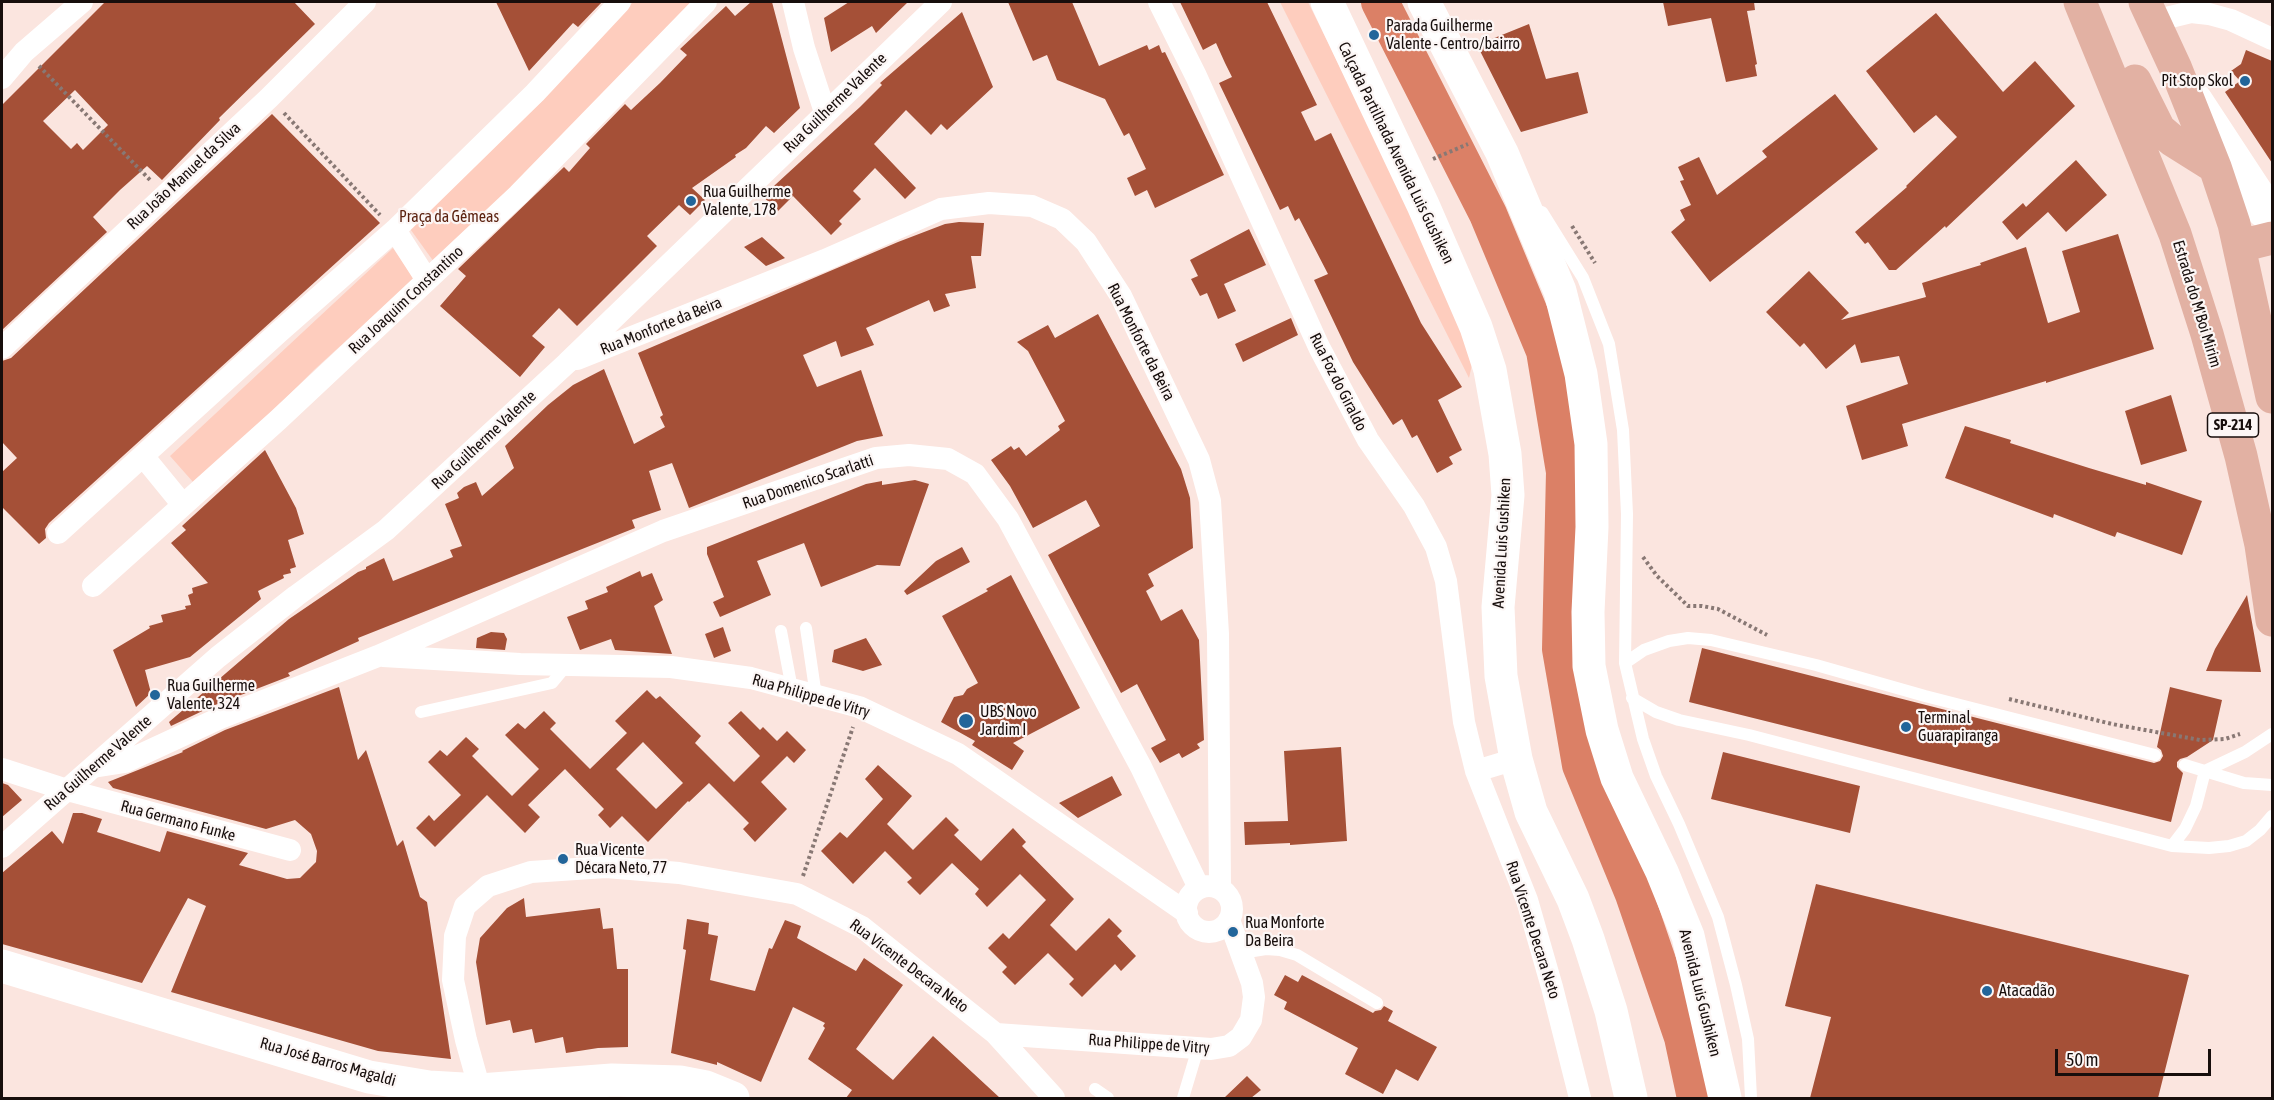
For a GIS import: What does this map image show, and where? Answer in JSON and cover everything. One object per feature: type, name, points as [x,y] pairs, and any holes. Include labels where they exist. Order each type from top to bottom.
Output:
[{"type":"main road","name":"Avenida Luis Gushiken","points":[[1327,2],[1449,266],[1476,327],[1490,370],[1505,454],[1508,495],[1498,607],[1501,676],[1516,759],[1531,812],[1573,899],[1588,939],[1611,1011],[1630,1098]]},
{"type":"main road","name":"Avenida Luis Gushiken","points":[[1424,2],[1502,153],[1560,291],[1581,374],[1591,456],[1589,666],[1602,730],[1617,778],[1662,872],[1688,936],[1725,1098]]},
{"type":"main road","name":"Estrada do M'Boi Mirim","points":[[2080,2],[2175,234],[2207,334],[2241,456],[2261,545],[2272,620]]},
{"type":"main road","points":[[2101,2],[2138,89],[2159,129],[2172,140],[2215,167],[2269,223]]},
{"type":"main road","points":[[2149,11],[2176,69],[2257,193],[2269,223]]},
{"type":"main road","name":"SP-214","points":[[2176,69],[2215,167],[2240,246],[2272,397]]},
{"type":"main road","points":[[2240,246],[2269,223]]},
{"type":"main road","name":"Rua José Barros Magaldi","points":[[2,966],[369,1077],[429,1087],[480,1090],[612,1080],[683,1090],[706,1088],[733,1098]]},
{"type":"street","points":[[2,78],[24,52],[82,2]]},
{"type":"street","name":"Rua João Manuel da Silva","points":[[2,348],[269,98],[365,2]]},
{"type":"street","points":[[58,533],[395,230],[535,93],[620,2]]},
{"type":"street","name":"Rua Joaquim Constantino","points":[[93,586],[278,420],[518,195],[706,2]]},
{"type":"street","points":[[793,2],[804,48],[825,112]]},
{"type":"street","name":"Rua Guilherme Valente","points":[[2,847],[218,657],[386,530],[567,363],[941,2]]},
{"type":"street","name":"Rua Foz do Giraldo","points":[[1159,2],[1196,76],[1319,347],[1368,440],[1414,506],[1436,547],[1446,581],[1464,722],[1476,771]]},
{"type":"street","points":[[2149,11],[2209,14],[2231,20],[2272,39]]},
{"type":"street","name":"Rua Monforte da Beira","points":[[567,363],[825,260],[941,209],[989,202],[1032,206],[1062,219],[1086,242],[1121,296],[1200,460],[1210,501],[1218,633],[1219,824],[1210,887]]},
{"type":"street","points":[[395,230],[427,280]]},
{"type":"street","name":"Rua Domenico Scarlatti","points":[[93,767],[125,762],[220,718],[378,656],[652,536],[685,524],[876,458],[909,455],[948,459],[975,474],[1008,519],[1141,767],[1183,853],[1210,887]]},
{"type":"street","points":[[143,456],[183,505]]},
{"type":"street","name":"Rua Philippe de Vitry","points":[[378,656],[567,665],[671,667],[751,678],[859,707],[958,754],[1187,913]]},
{"type":"street","points":[[1476,771],[1516,759]]},
{"type":"street","name":"Rua Germano Funke","points":[[2,769],[67,790],[291,850]]},
{"type":"street","name":"Rua Vicente Decara Neto","points":[[1476,771],[1527,900],[1580,1098]]},
{"type":"street","name":"Rua Vicente Decara Neto","points":[[480,1090],[453,980],[455,936],[465,906],[488,886],[531,872],[606,867],[680,873],[797,894],[862,927],[910,963],[996,1034],[1054,1098]]},
{"type":"street","points":[[1210,887],[1229,896],[1232,908],[1221,926],[1201,930],[1192,923],[1187,913],[1187,903],[1191,894],[1210,887]]},
{"type":"street","points":[[1221,926],[1252,983]]},
{"type":"street","name":"Rua Philippe de Vitry","points":[[996,1034],[1211,1049],[1229,1046],[1241,1037],[1251,1020],[1254,997],[1252,983],[1241,953],[1221,926]]},
{"type":"lane","points":[[1502,153],[1574,261],[1609,344],[1624,440],[1627,514],[1625,663],[1643,739],[1656,776],[1718,917],[1748,1039],[1751,1098]]},
{"type":"lane","points":[[806,628],[816,696]]},
{"type":"lane","points":[[781,632],[792,689]]},
{"type":"lane","points":[[1625,663],[1644,650],[1670,641],[1688,638],[1711,640],[1816,665],[1925,696],[2155,755]]},
{"type":"lane","points":[[421,712],[552,683],[567,665]]},
{"type":"lane","points":[[1632,698],[1656,712],[1679,720],[1749,735],[2172,846],[2209,848],[2246,841],[2272,816]]},
{"type":"lane","points":[[2172,846],[2185,829],[2196,806],[2205,771],[2267,738]]},
{"type":"lane","points":[[2185,765],[2244,783],[2272,785]]},
{"type":"lane","points":[[1241,953],[1266,949],[1297,955],[1377,1003]]},
{"type":"lane","points":[[1183,1098],[1198,1048]]},
{"type":"lane","points":[[1095,1089],[1108,1098]]},
{"type":"path","points":[[24,52],[164,194]]},
{"type":"path","points":[[269,98],[395,230]]},
{"type":"path","points":[[1433,159],[1471,142]]},
{"type":"path","points":[[1588,249],[1596,265]]},
{"type":"path","points":[[1639,552],[1657,576],[1688,606],[1718,609],[1769,636]]},
{"type":"path","points":[[2003,697],[2112,724],[2200,740],[2225,738],[2257,729],[2267,738]]},
{"type":"path","points":[[797,894],[859,707]]},
{"type":"green space","name":"Praça da Gêmeas","points":[[633,2],[693,2],[514,186],[434,262],[408,226],[541,102]]},
{"type":"green space","points":[[1280,2],[1308,2],[1445,281],[1472,365],[1469,378]]},
{"type":"green space","name":"Praça da Gêmeas","points":[[393,248],[414,279],[315,369],[270,414],[193,482],[170,456]]},
{"type":"building","points":[[105,2],[294,2],[315,24],[219,118],[220,120],[162,180],[147,166],[120,190],[93,217],[107,232],[2,330],[2,105]],"holes":[[[75,90],[108,125],[83,150],[77,143],[71,149],[43,121]]]},
{"type":"building","points":[[496,2],[602,2],[578,27],[573,23],[529,71]]},
{"type":"building","points":[[751,2],[772,2],[800,108],[774,133],[766,126],[746,148],[735,155],[736,157],[692,188],[705,200],[690,215],[679,205],[647,236],[657,246],[577,326],[559,308],[532,336],[545,347],[520,377],[440,306],[466,276],[458,269],[564,167],[569,172],[590,148],[586,144],[625,104],[631,110],[660,83],[687,55],[680,49],[726,6],[735,16]]},
{"type":"building","points":[[849,2],[908,2],[876,33],[872,26],[831,52],[824,18]]},
{"type":"building","points":[[1008,2],[1072,2],[1099,66],[1147,45],[1149,50],[1159,45],[1162,53],[1165,52],[1224,175],[1155,208],[1147,190],[1135,196],[1127,178],[1146,169],[1129,133],[1124,136],[1105,99],[1057,80],[1047,55],[1033,61]]},
{"type":"building","points":[[1180,2],[1267,2],[1317,105],[1301,112],[1315,141],[1331,133],[1421,323],[1462,387],[1438,400],[1462,450],[1449,457],[1453,464],[1437,473],[1417,435],[1412,438],[1402,419],[1393,425],[1353,362],[1314,280],[1328,274],[1299,218],[1295,221],[1288,206],[1280,210],[1219,83],[1232,77],[1216,43],[1203,50]]},
{"type":"building","points":[[1663,2],[1754,2],[1755,10],[1747,11],[1757,64],[1755,65],[1757,76],[1726,82],[1711,18],[1668,26]]},
{"type":"building","points":[[962,12],[993,87],[947,130],[941,124],[931,135],[906,110],[874,144],[916,188],[905,199],[875,168],[853,191],[861,199],[839,221],[842,224],[831,235],[793,196],[777,212],[763,196],[860,107],[882,85],[880,83]]},
{"type":"building","points":[[1936,13],[2003,92],[2035,61],[2075,106],[1946,228],[1945,226],[1896,270],[1889,270],[1868,242],[1865,244],[1855,232],[1907,187],[1957,137],[1936,115],[1914,133],[1866,71]]},
{"type":"building","points":[[1529,24],[1546,79],[1578,72],[1588,113],[1521,132],[1477,45]]},
{"type":"building","points":[[2246,50],[2272,61],[2272,163],[2225,92],[2240,81],[2231,71],[2241,64]]},
{"type":"building","points":[[1835,94],[1878,149],[1710,282],[1671,232],[1685,220],[1680,210],[1691,205],[1680,181],[1684,180],[1678,167],[1699,157],[1717,195],[1767,157],[1762,151]]},
{"type":"building","points":[[272,114],[380,223],[49,523],[45,529],[46,538],[39,544],[2,507],[2,472],[17,458],[2,442],[2,361],[11,358]]},
{"type":"building","points":[[2076,160],[2107,195],[2066,232],[2048,212],[2017,240],[2002,222],[2023,203],[2026,207]]},
{"type":"building","points":[[984,223],[981,256],[971,256],[976,288],[945,294],[950,306],[934,312],[929,300],[866,328],[874,345],[841,357],[836,341],[803,355],[817,387],[861,370],[883,436],[857,441],[689,508],[672,463],[649,471],[661,510],[632,520],[635,528],[358,638],[359,641],[288,673],[290,676],[215,705],[171,726],[169,722],[289,619],[366,567],[384,558],[393,581],[453,557],[450,550],[462,546],[445,504],[459,498],[457,493],[476,482],[482,496],[514,468],[505,446],[548,405],[573,385],[604,369],[634,444],[665,427],[660,417],[663,415],[638,353],[898,242],[945,224]]},
{"type":"building","points":[[1249,229],[1266,265],[1224,284],[1236,311],[1218,319],[1207,293],[1200,296],[1191,279],[1198,276],[1190,260]]},
{"type":"building","points":[[2118,234],[2154,349],[1902,424],[1908,446],[1862,460],[1846,406],[1908,384],[1899,356],[1861,363],[1855,344],[1826,369],[1804,343],[1800,347],[1766,312],[1809,271],[1849,313],[1841,320],[1926,297],[1922,283],[1981,265],[1980,263],[2026,247],[2048,323],[2080,312],[2062,251]]},
{"type":"building","points":[[762,237],[785,258],[766,266],[744,247]]},
{"type":"building","points":[[1098,314],[1181,469],[1190,498],[1193,548],[1148,574],[1154,586],[1146,591],[1161,621],[1182,609],[1199,640],[1204,740],[1197,744],[1200,748],[1182,758],[1179,753],[1160,763],[1151,748],[1166,740],[1137,684],[1121,693],[1048,555],[1100,526],[1086,500],[1033,528],[1010,486],[991,460],[1011,446],[1014,450],[1019,447],[1026,456],[1060,430],[1058,426],[1065,421],[1028,351],[1017,342],[1048,325],[1055,338]]},
{"type":"building","points":[[1291,318],[1298,335],[1243,362],[1235,344]]},
{"type":"building","points":[[2171,395],[2187,451],[2141,465],[2125,411]]},
{"type":"building","points":[[1965,426],[2089,468],[2146,485],[2146,482],[2202,501],[2182,555],[2117,532],[2115,537],[2054,514],[2053,518],[1945,478]]},
{"type":"building","points":[[265,450],[296,508],[304,534],[288,540],[296,567],[290,569],[291,573],[283,575],[284,578],[258,591],[261,599],[190,657],[145,670],[151,693],[136,707],[113,650],[150,628],[149,626],[163,622],[161,615],[186,609],[185,606],[191,605],[188,595],[193,593],[192,588],[208,583],[171,543],[186,530],[182,526]]},
{"type":"building","points":[[915,480],[929,484],[900,566],[877,565],[821,587],[804,543],[757,561],[771,595],[720,617],[713,602],[724,597],[707,554],[707,547],[866,484],[882,481],[882,485]]},
{"type":"building","points":[[962,547],[970,562],[907,595],[904,591],[936,561]]},
{"type":"building","points":[[640,571],[642,577],[652,573],[663,600],[654,606],[672,654],[615,650],[611,639],[580,650],[567,617],[588,609],[585,601],[608,592],[606,587]]},
{"type":"building","points":[[1011,575],[1080,708],[1013,743],[1024,751],[1012,770],[972,745],[975,741],[941,722],[954,697],[963,695],[967,689],[978,683],[942,616],[988,591],[986,589]]},
{"type":"building","points":[[2247,595],[2261,672],[2206,671],[2215,649]]},
{"type":"building","points":[[723,627],[731,651],[714,658],[705,634]]},
{"type":"building","points":[[491,632],[504,633],[507,639],[505,650],[476,648],[477,638]]},
{"type":"building","points":[[866,638],[882,665],[863,671],[832,662],[834,650]]},
{"type":"building","name":"Terminal Guarapiranga","points":[[1702,648],[2154,763],[2160,761],[2163,756],[2157,747],[2170,687],[2222,700],[2213,740],[2177,762],[2177,767],[2183,773],[2171,822],[1689,702]]},
{"type":"building","points":[[339,687],[358,760],[366,750],[397,846],[403,840],[420,897],[427,902],[451,1059],[378,1051],[171,992],[206,906],[188,898],[142,983],[2,944],[2,873],[52,831],[63,844],[73,813],[82,813],[102,819],[97,832],[160,852],[167,831],[248,853],[239,865],[287,879],[300,878],[316,862],[317,851],[311,834],[295,820],[266,829],[113,788],[108,782],[183,752],[225,730]]},
{"type":"building","points":[[647,690],[656,699],[660,696],[701,736],[695,743],[734,782],[760,756],[728,723],[741,711],[760,730],[763,727],[777,741],[787,731],[806,750],[794,763],[787,756],[761,782],[787,809],[755,842],[743,829],[749,823],[709,783],[648,842],[622,816],[610,828],[598,815],[604,809],[565,769],[528,805],[540,817],[525,833],[487,795],[435,847],[416,828],[429,815],[434,821],[461,795],[428,762],[440,750],[447,756],[466,737],[479,749],[472,756],[512,796],[539,769],[505,735],[518,723],[525,729],[544,711],[556,723],[550,729],[590,769],[627,733],[615,721]],"holes":[[[643,742],[683,783],[656,809],[616,769]]]},
{"type":"building","points":[[1341,747],[1347,841],[1245,845],[1244,822],[1288,821],[1284,751]]},
{"type":"building","points":[[1723,752],[1860,786],[1850,833],[1711,799]]},
{"type":"building","points":[[878,765],[912,796],[887,824],[913,850],[946,817],[959,830],[954,835],[981,861],[1013,828],[1026,842],[1022,846],[1074,899],[1050,925],[1076,951],[1109,918],[1122,931],[1117,936],[1136,956],[1121,971],[1115,964],[1082,997],[1069,984],[1074,979],[1048,953],[1015,985],[1002,972],[1007,967],[988,948],[1003,933],[1009,939],[1046,900],[1020,874],[987,907],[975,894],[979,889],[952,863],[920,895],[907,882],[912,878],[885,851],[853,884],[821,851],[840,832],[847,838],[883,799],[865,779]]},
{"type":"building","points":[[1112,776],[1122,795],[1078,818],[1059,803]]},
{"type":"building","points":[[2,783],[8,785],[22,800],[2,817]]},
{"type":"building","name":"Atacadão","points":[[1816,884],[2189,975],[2158,1098],[1810,1098],[1831,1017],[1785,1006]]},
{"type":"building","points":[[524,898],[526,917],[600,908],[603,929],[613,928],[617,969],[628,969],[628,1047],[598,1048],[566,1053],[563,1037],[535,1043],[532,1029],[513,1033],[510,1020],[486,1025],[476,962],[480,938],[507,908]]},
{"type":"building","points":[[687,919],[709,923],[708,934],[718,936],[710,980],[755,991],[769,948],[772,949],[785,920],[801,926],[797,938],[856,971],[864,958],[903,985],[856,1049],[893,1080],[933,1036],[1000,1098],[846,1098],[852,1090],[808,1059],[825,1028],[823,1026],[825,1023],[793,1007],[761,1082],[717,1062],[717,1065],[671,1053],[686,950],[683,949]]},
{"type":"building","points":[[1285,975],[1298,982],[1302,975],[1373,1013],[1384,1006],[1393,1011],[1388,1021],[1437,1047],[1418,1081],[1396,1069],[1383,1094],[1345,1074],[1358,1048],[1284,1009],[1287,1002],[1274,995]]},
{"type":"building","points":[[1247,1076],[1261,1090],[1251,1098],[1224,1098]]},
{"type":"waterway","points":[[1380,2],[1488,214],[1545,351],[1565,472],[1561,649],[1581,765],[1634,894],[1683,1037],[1696,1098]]},
{"type":"place","name":"Parada Guilherme Valente - Centro/bairro","points":[[1374,35]]},
{"type":"place","name":"Pit Stop Skol","points":[[2245,81]]},
{"type":"place","name":"Rua Guilherme Valente, 178","points":[[691,201]]},
{"type":"place","name":"Rua Guilherme Valente, 324","points":[[155,695]]},
{"type":"place","name":"UBS Novo Jardim I","points":[[966,721]]},
{"type":"place","name":"Terminal Guarapiranga","points":[[1906,727]]},
{"type":"place","name":"Rua Vicente Décara Neto, 77","points":[[563,859]]},
{"type":"place","name":"Rua Monforte Da Beira","points":[[1233,932]]},
{"type":"place","name":"Atacadão","points":[[1987,991]]}]
